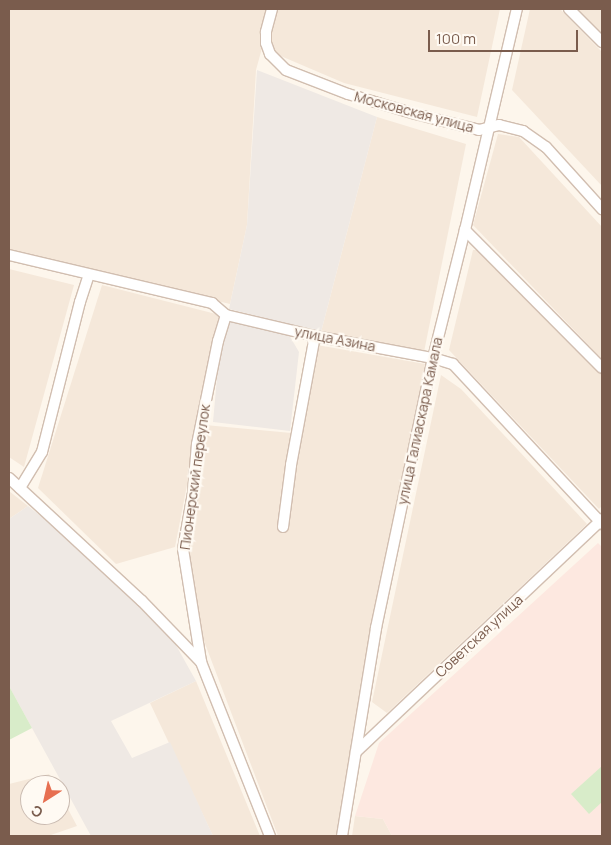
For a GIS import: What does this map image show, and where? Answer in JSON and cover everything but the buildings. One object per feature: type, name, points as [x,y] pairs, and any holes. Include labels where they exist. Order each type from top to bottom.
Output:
[{"type":"street","name":"Московская улица","points":[[272,9],[266,32],[266,43],[270,54],[286,70],[348,94],[415,114],[480,130],[488,126],[498,125],[523,132],[536,139],[602,209]]},
{"type":"street","name":"улица Галиаскара Камала","points":[[342,836],[376,628],[433,358],[517,9]]},
{"type":"street","points":[[569,9],[602,42]]},
{"type":"street","points":[[465,230],[602,368]]},
{"type":"street","name":"улица Азина","points":[[9,255],[212,303],[226,315],[315,336],[433,358],[453,364],[602,521]]},
{"type":"street","points":[[20,488],[42,452],[80,302],[89,275]]},
{"type":"street","name":"Пионерский переулок","points":[[226,315],[218,341],[197,444],[193,493],[183,549],[201,662],[270,836]]},
{"type":"street","points":[[283,527],[291,465],[315,336]]},
{"type":"street","points":[[9,478],[142,601],[201,662]]},
{"type":"street","name":"Советская улица","points":[[356,752],[602,521]]},
{"type":"shaded area","points":[[9,9],[500,9],[477,117],[344,83],[262,48],[256,70],[247,225],[230,304],[9,251]]},
{"type":"shaded area","points":[[530,9],[560,9],[602,52],[602,186],[512,90]]},
{"type":"shaded area","points":[[576,9],[602,9],[602,36]]},
{"type":"shaded area","points":[[257,70],[377,117],[321,332],[229,309],[247,225]]},
{"type":"shaded area","points":[[377,117],[466,144],[424,352],[321,332]]},
{"type":"shaded area","points":[[498,134],[519,137],[602,227],[602,359],[473,225]]},
{"type":"shaded area","points":[[473,250],[478,250],[602,374],[602,506],[599,509],[449,350]]},
{"type":"shaded area","points":[[9,269],[74,285],[24,467],[9,457]]},
{"type":"shaded area","points":[[102,285],[220,315],[175,547],[116,564],[38,488]]},
{"type":"shaded area","points":[[229,321],[289,335],[299,352],[290,431],[213,422],[218,367]]},
{"type":"shaded area","points":[[317,345],[425,364],[337,836],[278,836],[204,641],[188,551],[205,425],[302,434]]},
{"type":"shaded area","points":[[441,375],[461,389],[587,524],[387,713],[372,702]]},
{"type":"shaded area","points":[[9,491],[28,506],[9,519]]},
{"type":"shaded area","points":[[28,506],[94,559],[172,638],[196,681],[111,721],[132,758],[170,742],[213,836],[91,836],[70,798],[70,775],[58,775],[9,686],[9,519]]},
{"type":"shaded area","points":[[598,543],[602,547],[602,836],[392,836],[383,819],[355,816],[379,743]]},
{"type":"shaded area","points":[[196,681],[260,836],[213,836],[150,703]]},
{"type":"shaded area","points":[[20,781],[20,825],[70,825],[70,813],[77,826],[48,836],[9,836],[9,784]]},
{"type":"shaded area","points":[[355,816],[383,819],[392,836],[352,836]]},
{"type":"green space","points":[[9,686],[32,728],[9,740]]},
{"type":"green space","points":[[602,766],[602,802],[589,814],[571,794]]}]
